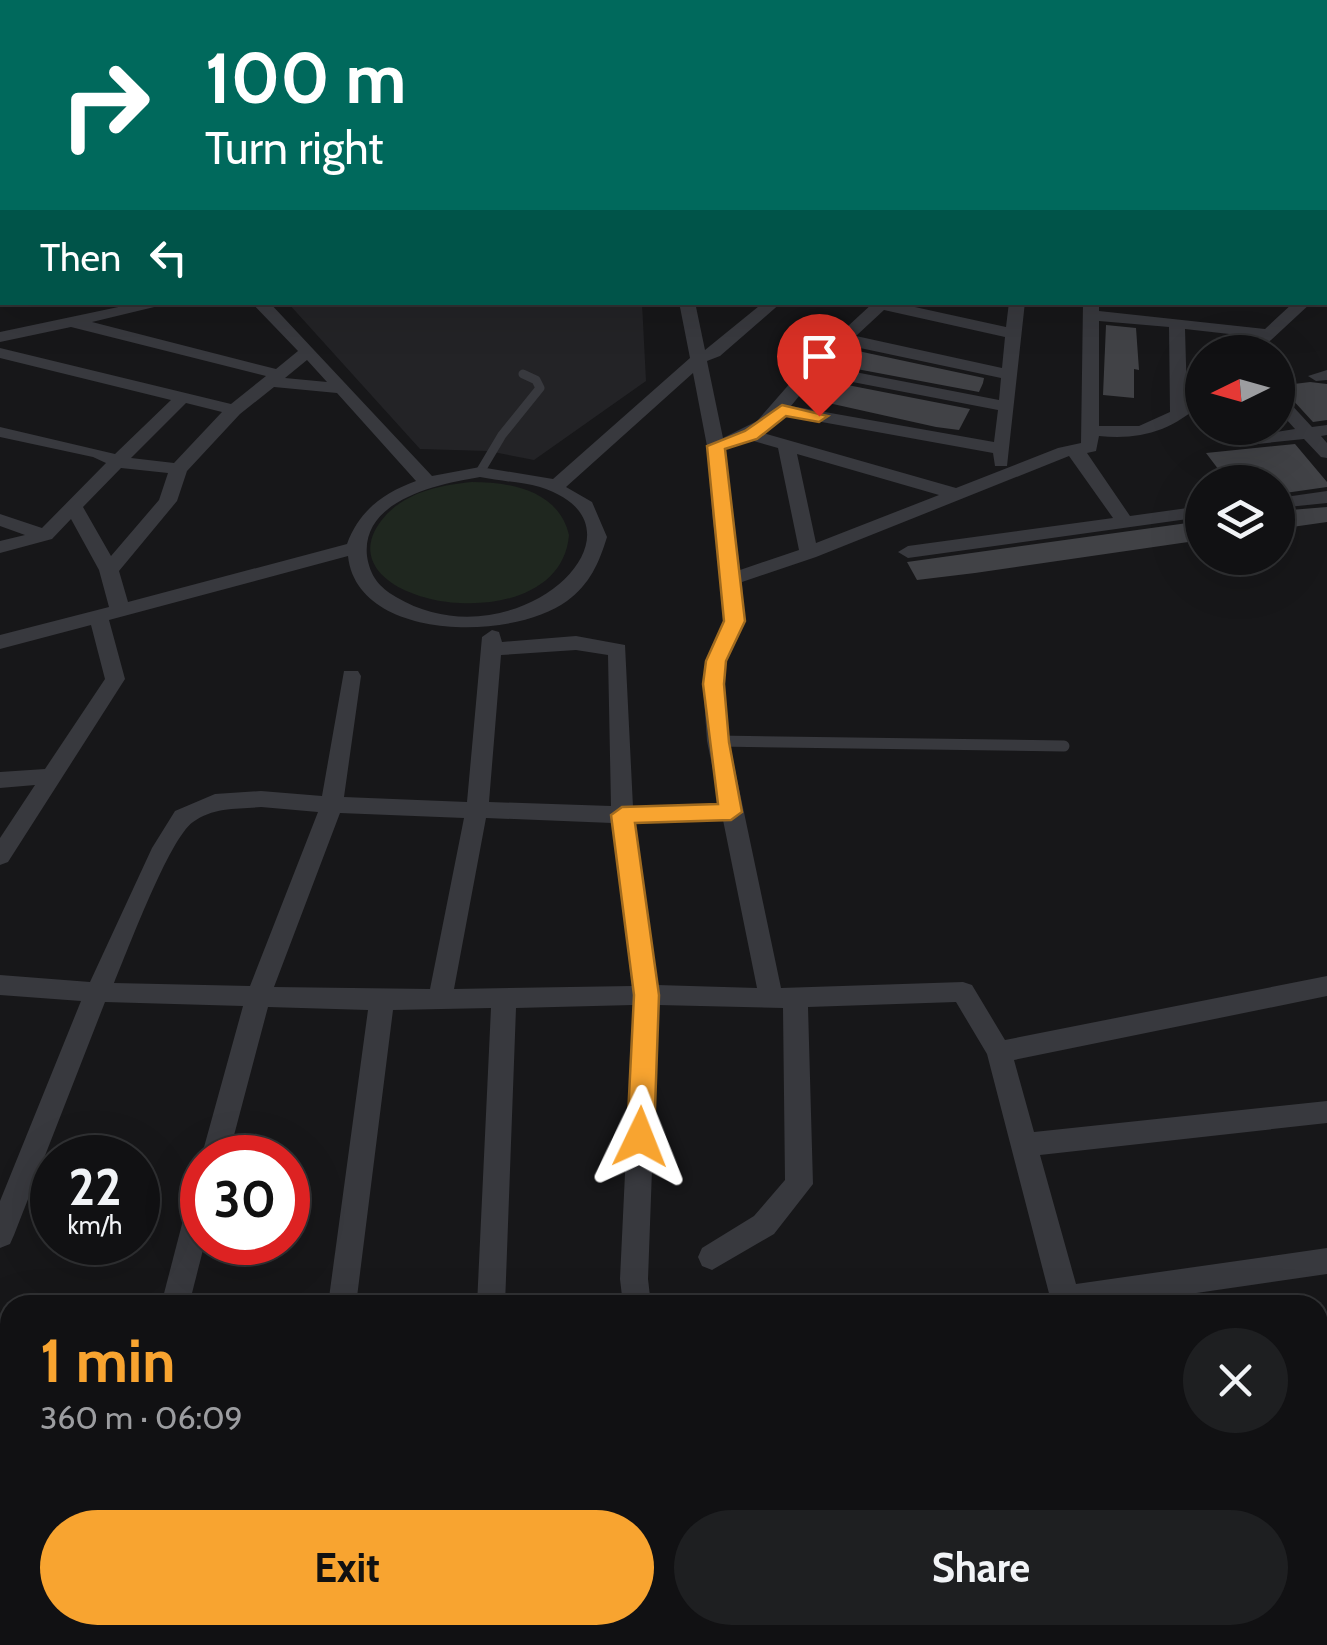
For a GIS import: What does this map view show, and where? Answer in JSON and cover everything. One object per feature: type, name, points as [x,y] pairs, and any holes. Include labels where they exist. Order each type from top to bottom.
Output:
[{"type":"street","points":[[0,337],[153,305]]},
{"type":"street","points":[[261,305],[427,482]]},
{"type":"street","points":[[687,305],[716,446],[722,522],[732,579],[734,621],[716,661],[714,684],[718,742],[731,812],[783,998],[799,1184],[764,1225],[712,1257]]},
{"type":"street","points":[[556,486],[696,360],[714,352],[770,305]]},
{"type":"street","points":[[716,446],[751,435],[782,410],[812,369],[882,305]]},
{"type":"street","points":[[887,305],[1014,334]]},
{"type":"street","points":[[1001,476],[1004,406],[1016,305]]},
{"type":"street","points":[[732,579],[809,553],[1001,476],[1090,447],[1091,309],[1269,334],[1301,305]]},
{"type":"street","points":[[76,322],[272,378],[340,388]]},
{"type":"street","points":[[1178,323],[1179,416]]},
{"type":"street","points":[[844,338],[1009,375]]},
{"type":"street","points":[[109,570],[168,501],[178,469],[234,410],[308,351]]},
{"type":"street","points":[[0,353],[234,410]]},
{"type":"street","points":[[812,369],[1004,406]]},
{"type":"street","points":[[0,547],[44,535],[182,398]]},
{"type":"street","points":[[782,410],[1002,448]]},
{"type":"street","points":[[1090,430],[1134,434],[1158,430],[1185,411]]},
{"type":"street","points":[[1295,420],[1327,453]]},
{"type":"street","points":[[1295,434],[1327,430]]},
{"type":"street","points":[[2,435],[99,452],[117,462],[178,469]]},
{"type":"street","points":[[751,435],[956,494]]},
{"type":"street","points":[[786,445],[809,553]]},
{"type":"street","points":[[1076,450],[1124,521]]},
{"type":"street","points":[[480,472],[533,478],[556,486],[578,501],[593,519],[599,540],[595,561],[581,582],[558,600],[527,614],[492,621],[456,622],[392,605],[371,588],[359,569],[356,548],[363,528],[378,509],[427,482],[480,472]]},
{"type":"street","points":[[1295,501],[1327,497]]},
{"type":"street","points":[[0,856],[115,680],[109,570],[73,506]]},
{"type":"street","points":[[908,552],[1185,514]]},
{"type":"street","points":[[0,520],[44,535]]},
{"type":"street","points":[[0,642],[356,548]]},
{"type":"street","points":[[440,999],[477,809],[492,621]]},
{"type":"street","points":[[492,650],[576,644],[618,650],[622,815],[646,995],[636,1295]]},
{"type":"street","points":[[220,1135],[258,997],[332,805],[351,676]]},
{"type":"street","points":[[0,780],[52,776]]},
{"type":"street","points":[[0,1235],[97,992],[163,848],[183,817],[215,802],[261,799],[622,815],[731,812]]},
{"type":"street","points":[[0,986],[382,1000],[646,995],[783,998],[963,992],[999,1052],[1064,1295]]},
{"type":"street","points":[[999,1052],[1327,986]]},
{"type":"street","points":[[491,1295],[504,998]]},
{"type":"street","points":[[343,1295],[382,1000]]},
{"type":"street","points":[[1024,1145],[1327,1112]]},
{"type":"street","points":[[1111,1295],[1327,1261]]},
{"type":"street","points":[[177,1295],[185,1265]]},
{"type":"lane","points":[[480,472],[502,435],[536,398],[540,388],[536,380],[523,374]]},
{"type":"lane","points":[[718,742],[1064,746]]},
{"type":"shaded area","points":[[290,305],[642,305],[646,381],[534,460],[488,451],[420,449]]},
{"type":"shaded area","points":[[472,482],[517,487],[555,508],[569,535],[556,570],[527,592],[489,602],[448,602],[410,592],[382,575],[370,551],[381,521],[390,511],[422,492]]},
{"type":"building","points":[[1106,325],[1136,328],[1139,370],[1134,369],[1134,398],[1103,395]]},
{"type":"building","points":[[858,351],[984,378],[983,383],[979,392],[846,367]]},
{"type":"building","points":[[827,381],[970,409],[959,430],[936,427],[815,400]]},
{"type":"building","points":[[1295,384],[1327,384],[1327,420],[1313,422],[1295,402]]},
{"type":"building","points":[[1295,444],[1327,487],[1295,492],[1295,465],[1215,465],[1206,453]]},
{"type":"building","points":[[1327,507],[1327,522],[1295,527],[1295,510]]},
{"type":"building","points":[[1185,523],[1185,542],[975,573],[917,580],[907,562]]},
{"type":"route","points":[[640,1137],[646,995],[622,815],[731,812],[718,742],[714,684],[716,661],[734,621],[716,446],[740,441],[782,410],[819,416]]}]
